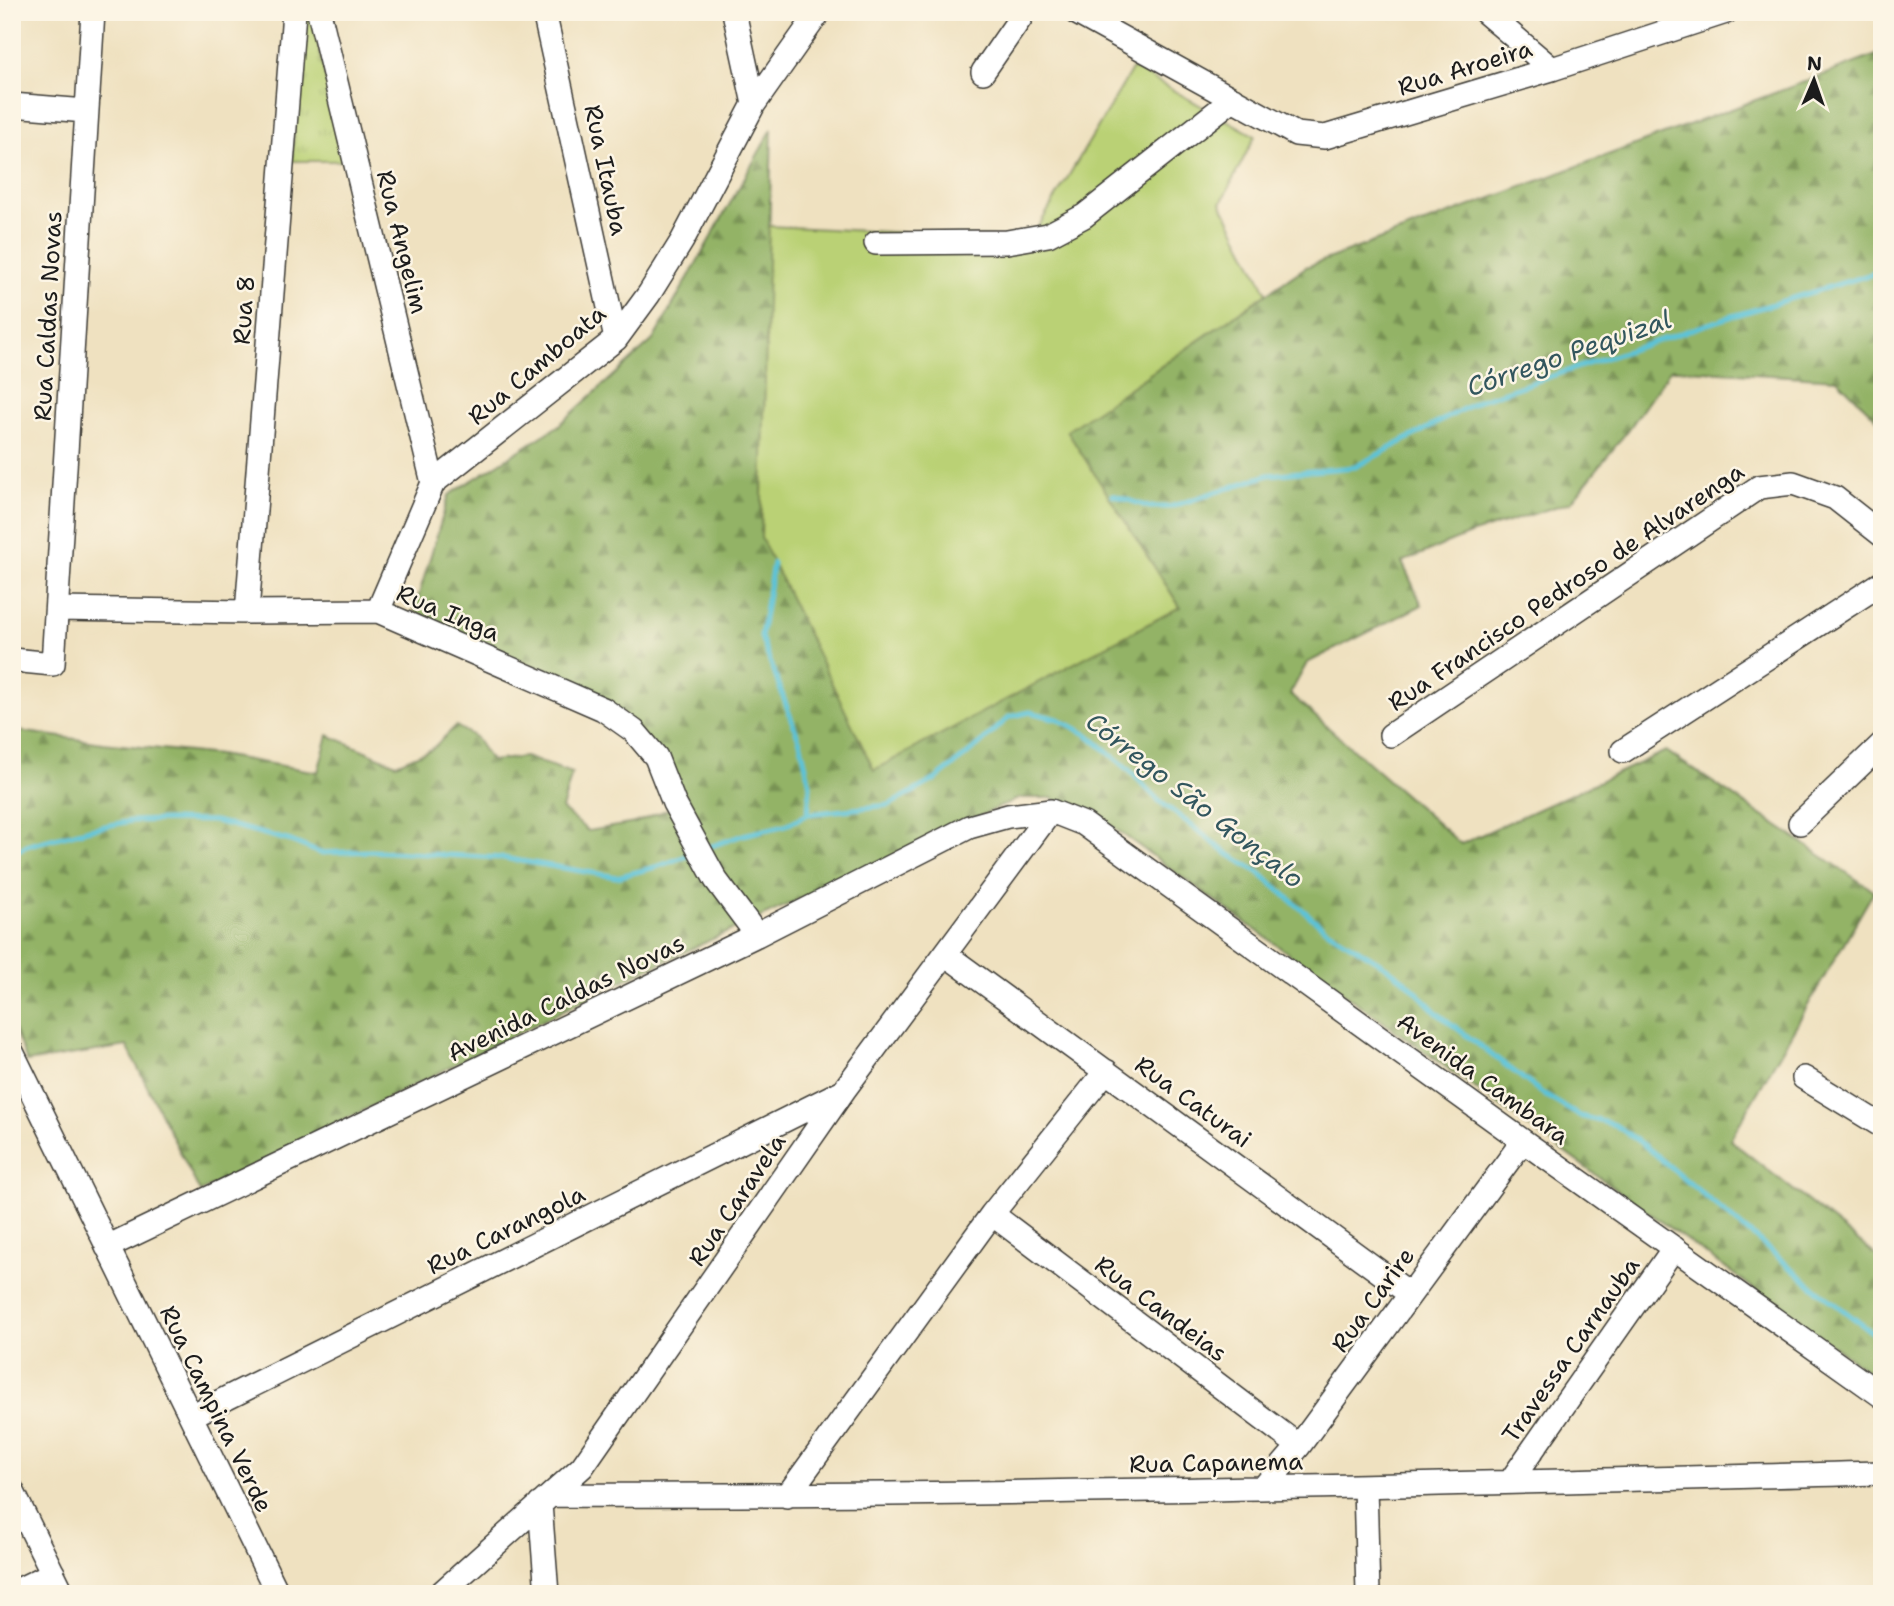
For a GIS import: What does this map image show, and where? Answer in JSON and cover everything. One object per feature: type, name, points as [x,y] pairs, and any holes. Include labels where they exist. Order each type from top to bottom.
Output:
[{"type":"street","name":"Rua Caldas Novas","points":[[12,660],[52,664],[93,12]]},
{"type":"street","name":"Rua 8","points":[[247,612],[294,12]]},
{"type":"street","name":"Rua Angelim","points":[[319,12],[433,483]]},
{"type":"street","name":"Rua Itauba","points":[[544,12],[616,339]]},
{"type":"street","points":[[734,12],[754,104]]},
{"type":"street","name":"Rua Camboata","points":[[378,611],[433,483],[616,339],[682,242],[754,104],[819,12]]},
{"type":"street","points":[[983,72],[1022,12]]},
{"type":"street","points":[[1485,12],[1552,69]]},
{"type":"street","name":"Rua Aroeira","points":[[1233,99],[1296,134],[1325,137],[1552,69],[1726,12]]},
{"type":"street","points":[[876,243],[1007,242],[1048,235],[1084,216],[1233,99],[1084,15]]},
{"type":"street","points":[[12,105],[86,111]]},
{"type":"street","name":"Rua Francisco Pedroso de Alvarenga","points":[[1391,735],[1759,487],[1793,483],[1835,498],[1882,535]]},
{"type":"street","points":[[1623,751],[1882,583]]},
{"type":"street","name":"Rua Inga","points":[[57,609],[378,611],[603,709],[634,731],[656,757],[674,803],[716,880],[757,935]]},
{"type":"street","points":[[1800,823],[1882,744]]},
{"type":"street","name":"Avenida Caldas Novas","points":[[107,1247],[757,935],[969,827],[1008,816],[1051,811]]},
{"type":"street","name":"Rua Caravela","points":[[440,1594],[582,1467],[845,1090],[1051,811]]},
{"type":"street","name":"Avenida Cambara","points":[[1051,811],[1084,824],[1882,1396]]},
{"type":"street","name":"Rua Caturai","points":[[945,954],[1410,1294]]},
{"type":"street","name":"Rua Campina Verde","points":[[12,1052],[278,1594]]},
{"type":"street","points":[[787,1496],[992,1214],[1106,1071]]},
{"type":"street","points":[[1804,1078],[1880,1118]]},
{"type":"street","name":"Rua Carangola","points":[[191,1416],[845,1090]]},
{"type":"street","name":"Rua Carire","points":[[1263,1488],[1299,1446],[1523,1141]]},
{"type":"street","name":"Rua Candeias","points":[[992,1214],[1299,1446]]},
{"type":"street","name":"Travessa Carnauba","points":[[1510,1482],[1674,1248]]},
{"type":"street","name":"Rua Capanema","points":[[546,1499],[1263,1488],[1882,1473]]},
{"type":"street","points":[[1365,1486],[1368,1594]]},
{"type":"street","points":[[12,1490],[58,1583],[12,1593]]},
{"type":"street","points":[[546,1499],[547,1594]]},
{"type":"green space","points":[[303,12],[311,12],[344,161],[292,161]]},
{"type":"green space","points":[[1882,53],[1882,424],[1837,379],[1671,369],[1629,429],[1571,502],[1470,534],[1402,562],[1422,605],[1307,663],[1290,694],[1461,844],[1666,751],[1874,891],[1730,1140],[1882,1260],[1882,1381],[1096,815],[1051,798],[1019,798],[628,978],[200,1192],[127,1046],[27,1062],[12,1024],[12,730],[219,755],[318,772],[328,735],[396,764],[432,749],[456,726],[475,737],[491,761],[525,757],[572,773],[562,809],[588,831],[635,823],[688,801],[671,769],[545,672],[414,611],[449,495],[558,426],[653,340],[772,129],[761,538],[1180,607],[1066,431],[1306,267]]},
{"type":"green space","points":[[1133,68],[1255,136],[1221,203],[1267,293],[1067,431],[1180,607],[874,770],[761,538],[769,226],[1031,239]]},
{"type":"waterway","name":"Córrego Pequizal","points":[[1113,495],[1149,507],[1170,507],[1268,475],[1355,467],[1480,400],[1723,319],[1882,271]]},
{"type":"waterway","name":"Córrego Pequizal","points":[[773,563],[761,637],[801,745],[810,785],[808,814]]},
{"type":"waterway","name":"Córrego São Gonçalo","points":[[706,848],[743,835],[786,825],[808,814],[889,805],[936,779],[1009,717],[1030,712],[1058,719],[1088,735],[1128,769],[1158,800],[1225,852],[1258,872],[1324,928],[1408,983],[1437,1013],[1546,1096],[1580,1116],[1615,1125],[1644,1145],[1816,1289],[1882,1340]]},
{"type":"waterway","name":"Córrego São Gonçalo","points":[[12,853],[29,845],[90,829],[131,821],[168,820],[215,821],[291,841],[320,853],[371,851],[503,858],[617,877],[694,853]]}]
